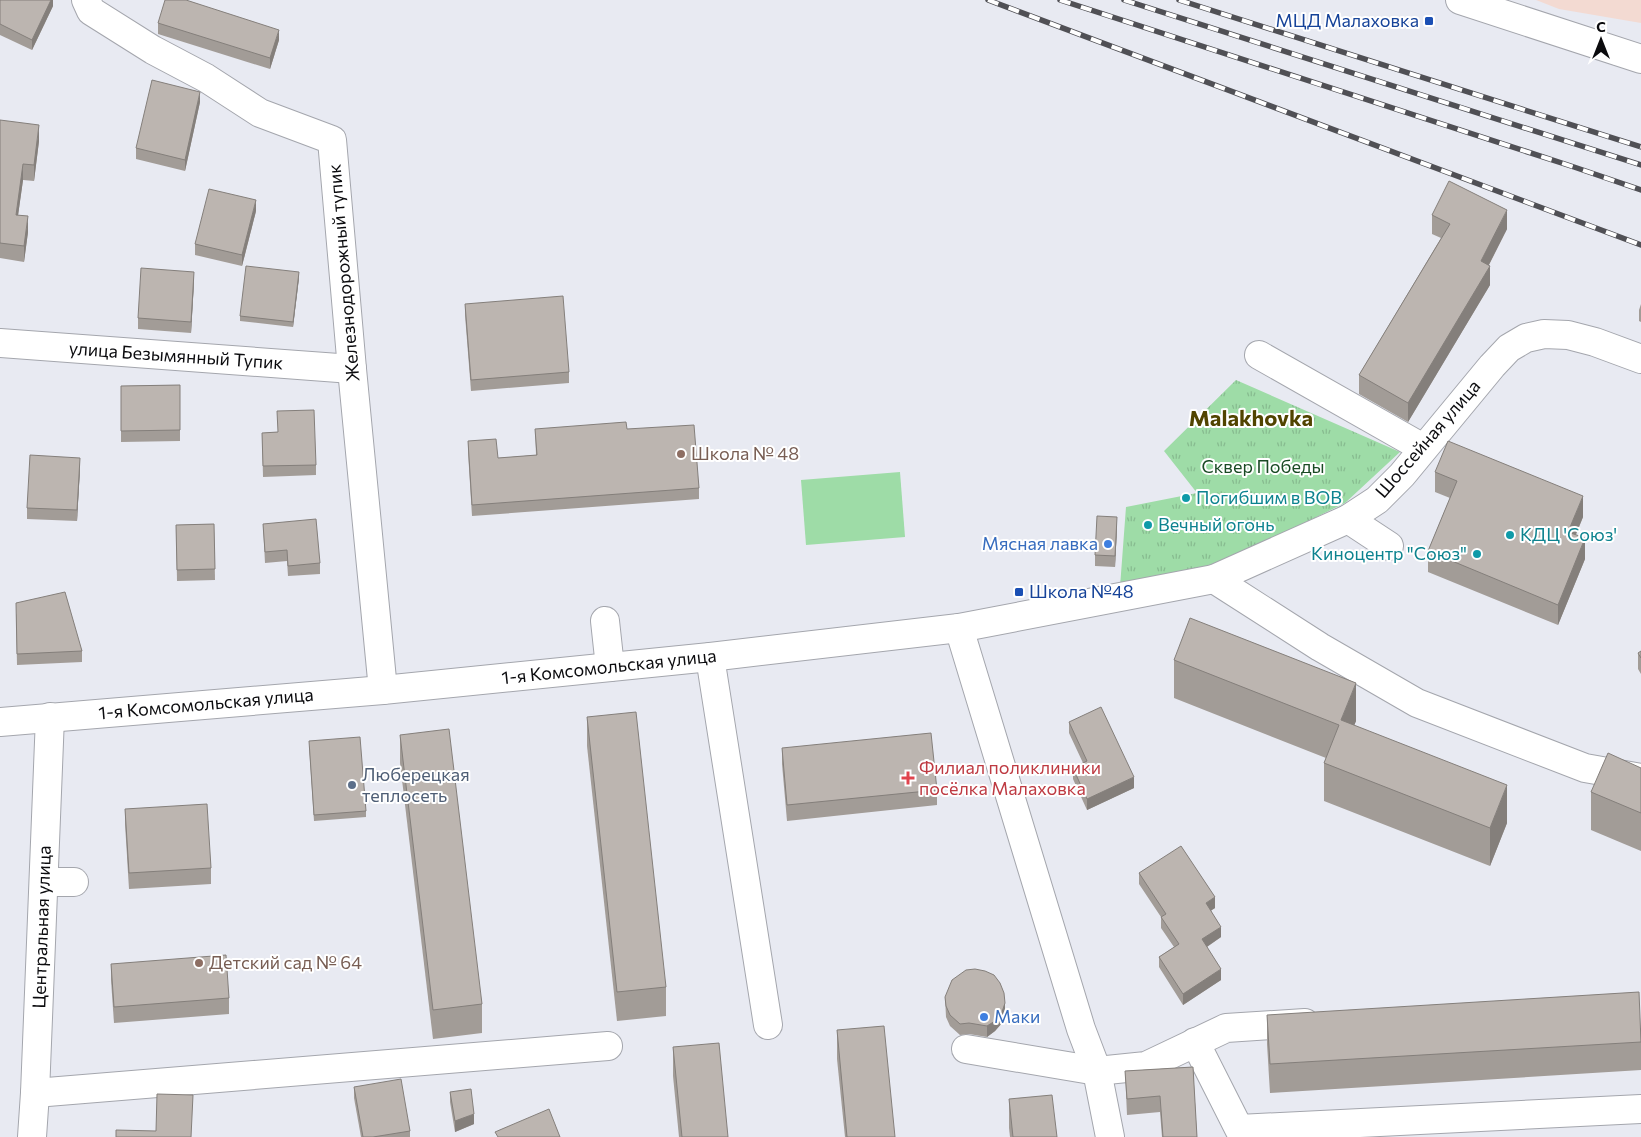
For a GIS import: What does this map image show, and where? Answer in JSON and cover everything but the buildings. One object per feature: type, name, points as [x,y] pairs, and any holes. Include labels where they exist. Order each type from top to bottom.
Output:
[{"type":"street","name":"Железнодорожный тупик","points":[[86,0],[91,11],[153,50],[206,78],[260,113],[332,140],[383,690]]},
{"type":"street","points":[[1460,0],[1641,59]]},
{"type":"street","name":"Шоссейная улица","points":[[1214,579],[1348,519],[1377,500],[1402,475],[1509,348],[1526,338],[1544,334],[1568,335],[1595,342],[1641,359]]},
{"type":"street","name":"улица Безымянный Тупик","points":[[0,342],[352,369]]},
{"type":"street","points":[[1259,355],[1423,448]]},
{"type":"street","points":[[1348,519],[1389,546]]},
{"type":"street","points":[[1214,579],[1320,647],[1417,703],[1585,768],[1641,778]]},
{"type":"street","name":"1-я Комсомольская улица","points":[[0,722],[383,690],[960,628],[1214,579]]},
{"type":"street","points":[[605,621],[610,667]]},
{"type":"street","points":[[960,628],[1081,1029],[1097,1071],[1110,1137]]},
{"type":"street","points":[[710,656],[768,1025]]},
{"type":"street","name":"Центральная улица","points":[[32,1137],[50,717]]},
{"type":"street","points":[[44,882],[74,882]]},
{"type":"street","points":[[966,1049],[1097,1071],[1146,1066],[1226,1028],[1325,1021]]},
{"type":"street","points":[[1195,1042],[1245,1133],[1641,1109]]},
{"type":"street","points":[[35,1093],[608,1046]]},
{"type":"shaded area","points":[[1536,0],[1641,0],[1641,23],[1559,9]]},
{"type":"green space","name":"Сквер Победы","points":[[1236,380],[1400,452],[1345,503],[1214,567],[1120,587],[1126,507],[1197,493],[1164,451]]},
{"type":"green space","points":[[900,472],[905,537],[806,545],[801,480]]},
{"type":"railway","points":[[988,0],[1641,245]]},
{"type":"railway","points":[[1060,0],[1641,190]]},
{"type":"railway","points":[[1124,0],[1641,165]]},
{"type":"railway","points":[[1179,0],[1641,147]]},
{"type":"place","name":"МЦД Малаховка","points":[[1429,21]]},
{"type":"place","name":"Школа № 48","points":[[681,454]]},
{"type":"place","name":"Погибшим в ВОВ","points":[[1186,498]]},
{"type":"place","name":"Вечный огонь","points":[[1148,525]]},
{"type":"place","name":"КДЦ 'Союз'","points":[[1510,535]]},
{"type":"place","name":"Мясная лавка","points":[[1108,544]]},
{"type":"place","name":"Киноцентр \"Союз\"","points":[[1477,554]]},
{"type":"place","name":"Школа №48","points":[[1019,592]]},
{"type":"place","name":"Филиал поликлиники посёлка Малаховка","points":[[908,778]]},
{"type":"place","name":"Люберецкая теплосеть","points":[[352,785]]},
{"type":"place","name":"Детский сад № 64","points":[[199,963]]},
{"type":"place","name":"Маки","points":[[984,1017]]},
{"type":"district","name":"Malakhovka","points":[[1251,418]]}]
